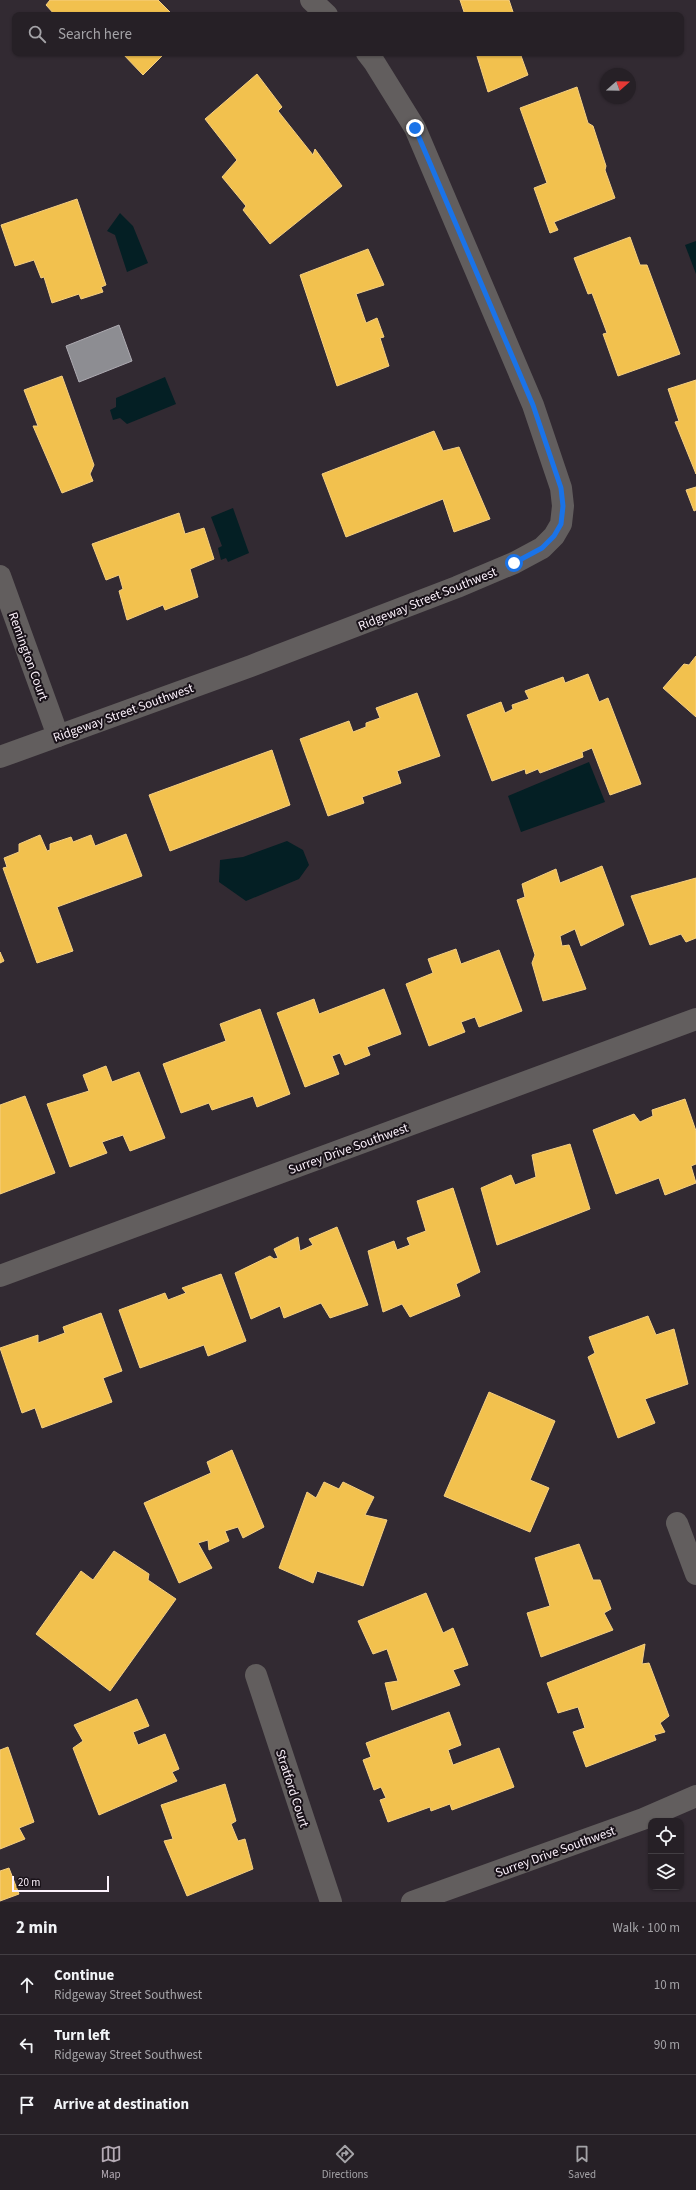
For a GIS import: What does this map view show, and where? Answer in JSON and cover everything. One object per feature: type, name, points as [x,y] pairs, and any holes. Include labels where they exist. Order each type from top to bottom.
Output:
[{"type":"street","points":[[311,0],[324,12]]},
{"type":"street","name":"Ridgeway Street Southwest","points":[[0,757],[251,666],[471,581],[514,563],[542,548],[554,536],[561,524],[563,506],[561,488],[533,405],[415,128],[374,62],[369,56]]},
{"type":"street","name":"Remington Court","points":[[0,576],[58,736]]},
{"type":"street","name":"Surrey Drive Southwest","points":[[0,1276],[696,1019]]},
{"type":"street","points":[[676,1522],[696,1574]]},
{"type":"street","name":"Stratford Court","points":[[256,1675],[331,1902]]},
{"type":"street","name":"Surrey Drive Southwest","points":[[412,1902],[643,1819],[696,1796]]},
{"type":"water","points":[[120,213],[133,226],[148,263],[127,272],[115,235],[107,231]]},
{"type":"water","points":[[696,241],[696,274],[685,245]]},
{"type":"water","points":[[165,377],[176,404],[127,424],[120,418],[113,420],[110,410],[116,407],[116,398]]},
{"type":"water","points":[[233,508],[249,553],[228,562],[226,558],[221,560],[218,548],[222,546],[211,517]]},
{"type":"water","points":[[589,762],[605,802],[521,832],[508,796]]},
{"type":"water","points":[[287,841],[303,850],[309,865],[299,879],[246,901],[219,882],[220,860],[243,857]]},
{"type":"building: Homes","points":[[50,0],[158,0],[170,12],[52,12],[46,5]]},
{"type":"building: Homes","points":[[460,0],[509,0],[513,12],[464,12]]},
{"type":"building: Homes","points":[[125,56],[162,56],[143,75]]},
{"type":"building: Homes","points":[[477,56],[521,56],[528,75],[488,92]]},
{"type":"building: Homes","points":[[257,74],[282,107],[278,111],[313,155],[315,149],[342,186],[270,244],[243,210],[246,206],[222,177],[237,160],[205,119]]},
{"type":"building: Homes","points":[[577,87],[588,123],[593,126],[606,166],[605,170],[615,198],[554,222],[558,230],[550,233],[534,188],[547,183],[520,108]]},
{"type":"building: Homes","points":[[77,199],[106,285],[101,287],[103,292],[81,299],[79,294],[52,303],[44,277],[41,278],[34,260],[15,266],[1,225]]},
{"type":"building: Homes","points":[[630,237],[640,265],[647,265],[680,354],[618,376],[603,334],[607,333],[592,293],[588,294],[574,258]]},
{"type":"building: Homes","points":[[368,249],[384,285],[356,294],[366,323],[377,318],[384,337],[380,338],[389,366],[337,386],[300,275]]},
{"type":"building: Homes","points":[[62,376],[94,465],[90,474],[93,481],[62,493],[33,426],[38,426],[24,390]]},
{"type":"building: Homes","points":[[696,380],[696,474],[675,422],[679,421],[668,389]]},
{"type":"building: Homes","points":[[434,431],[443,451],[459,447],[490,519],[454,532],[443,499],[346,537],[322,474]]},
{"type":"building: Homes","points":[[696,487],[696,510],[694,511],[686,490]]},
{"type":"building: Homes","points":[[179,513],[185,534],[204,528],[214,559],[190,569],[198,597],[165,610],[163,605],[127,620],[119,591],[123,589],[119,575],[106,580],[92,544]]},
{"type":"building: Homes","points":[[696,656],[696,717],[663,688],[684,664],[689,665]]},
{"type":"building: Homes","points":[[588,674],[599,702],[608,698],[641,784],[610,795],[592,748],[582,752],[583,757],[540,773],[538,769],[526,774],[525,769],[492,781],[467,715],[501,702],[505,713],[513,709],[512,705],[529,699],[525,691],[563,677],[565,683]]},
{"type":"building: Homes","points":[[417,693],[440,756],[397,771],[401,783],[362,797],[364,803],[328,816],[300,739],[349,721],[353,732],[366,727],[366,723],[380,718],[376,708]]},
{"type":"building: Homes","points":[[272,750],[290,805],[170,851],[149,795]]},
{"type":"building: Homes","points":[[126,834],[142,876],[57,907],[73,951],[37,963],[3,868],[7,867],[4,858],[19,852],[19,844],[40,835],[47,851],[50,850],[50,844],[71,837],[73,842],[91,835],[95,846]]},
{"type":"building: Homes","points":[[602,866],[624,925],[581,946],[575,929],[560,936],[562,946],[569,945],[586,989],[543,1001],[532,963],[535,955],[517,900],[525,897],[522,884],[556,869],[560,883]]},
{"type":"building: Homes","points":[[696,878],[696,938],[686,942],[681,934],[650,945],[631,896]]},
{"type":"building: Homes","points":[[456,949],[461,964],[499,950],[522,1011],[479,1027],[475,1017],[461,1022],[465,1032],[429,1046],[406,984],[433,973],[428,959]]},
{"type":"building: Homes","points":[[0,952],[4,961],[0,963]]},
{"type":"building: Homes","points":[[384,989],[401,1034],[367,1047],[370,1055],[345,1065],[340,1053],[332,1056],[339,1074],[305,1087],[277,1013],[314,999],[319,1014]]},
{"type":"building: Homes","points":[[260,1009],[290,1094],[257,1107],[253,1096],[212,1110],[209,1103],[181,1113],[163,1064],[226,1041],[220,1024]]},
{"type":"building: Homes","points":[[106,1066],[112,1082],[139,1072],[165,1138],[130,1151],[123,1135],[102,1142],[107,1153],[70,1167],[47,1104],[89,1091],[83,1075]]},
{"type":"building: Homes","points":[[25,1096],[55,1173],[0,1194],[0,1105]]},
{"type":"building: Homes","points":[[685,1099],[696,1131],[696,1164],[691,1166],[696,1183],[665,1195],[659,1178],[616,1194],[593,1130],[634,1114],[640,1122],[653,1116],[652,1110]]},
{"type":"building: Homes","points":[[570,1144],[590,1209],[497,1245],[481,1188],[511,1175],[515,1185],[536,1177],[532,1155]]},
{"type":"building: Homes","points":[[453,1188],[480,1272],[456,1284],[460,1296],[410,1317],[402,1304],[383,1312],[368,1251],[394,1241],[397,1250],[410,1245],[407,1238],[426,1231],[417,1201]]},
{"type":"building: Homes","points":[[337,1227],[368,1305],[330,1318],[321,1303],[284,1318],[280,1306],[251,1319],[235,1273],[270,1256],[274,1259],[278,1258],[274,1249],[298,1237],[300,1251],[313,1245],[309,1239]]},
{"type":"building: Homes","points":[[221,1274],[246,1341],[208,1356],[204,1345],[140,1368],[119,1310],[165,1293],[168,1300],[186,1293],[182,1288]]},
{"type":"building: Homes","points":[[101,1313],[122,1371],[103,1378],[112,1402],[42,1428],[35,1408],[22,1413],[0,1348],[38,1335],[38,1343],[65,1333],[63,1327]]},
{"type":"building: Homes","points":[[648,1316],[656,1335],[674,1329],[688,1384],[645,1399],[655,1423],[618,1438],[588,1357],[595,1353],[589,1337]]},
{"type":"building: Homes","points":[[489,1392],[555,1421],[530,1480],[549,1488],[530,1532],[444,1496]]},
{"type":"building: Homes","points":[[232,1450],[264,1527],[243,1538],[238,1527],[225,1531],[229,1541],[209,1550],[208,1540],[198,1543],[212,1568],[179,1583],[144,1503],[211,1473],[207,1462]]},
{"type":"building: Homes","points":[[324,1482],[339,1489],[343,1482],[374,1497],[365,1515],[387,1520],[363,1586],[317,1571],[313,1583],[279,1568],[307,1492],[316,1498]]},
{"type":"building: Homes","points":[[579,1544],[593,1580],[600,1580],[611,1609],[604,1613],[613,1630],[541,1657],[527,1613],[550,1606],[535,1558]]},
{"type":"building: Homes","points":[[114,1551],[149,1574],[148,1580],[176,1599],[110,1691],[36,1634],[81,1571],[93,1580]]},
{"type":"building: Homes","points":[[426,1593],[443,1633],[453,1628],[468,1665],[453,1670],[460,1685],[392,1710],[385,1683],[398,1681],[387,1649],[373,1654],[358,1621]]},
{"type":"building: Homes","points":[[645,1644],[642,1664],[649,1663],[669,1716],[660,1723],[665,1732],[654,1735],[656,1740],[586,1767],[573,1732],[585,1728],[578,1707],[558,1713],[547,1683]]},
{"type":"building: Homes","points":[[137,1699],[149,1726],[133,1732],[138,1745],[165,1734],[179,1769],[172,1772],[177,1781],[99,1815],[73,1748],[83,1741],[74,1725]]},
{"type":"building: Homes","points":[[449,1712],[461,1745],[448,1750],[453,1765],[499,1748],[514,1787],[452,1810],[450,1804],[431,1811],[430,1807],[388,1822],[380,1800],[386,1798],[381,1787],[374,1790],[363,1760],[371,1757],[366,1743]]},
{"type":"building: Homes","points":[[8,1747],[34,1822],[19,1828],[25,1839],[0,1849],[0,1750]]},
{"type":"building: Homes","points":[[225,1784],[236,1821],[231,1824],[238,1841],[245,1839],[253,1869],[187,1896],[164,1841],[173,1839],[161,1805]]},
{"type":"building: Homes","points":[[9,1868],[19,1894],[0,1901],[0,1871]]},
{"type":"building: Industry","points":[[119,325],[132,361],[79,382],[66,346]]},
{"type":"route","points":[[415,128],[533,405],[561,488],[563,506],[561,524],[554,536],[542,548],[514,563]]}]
